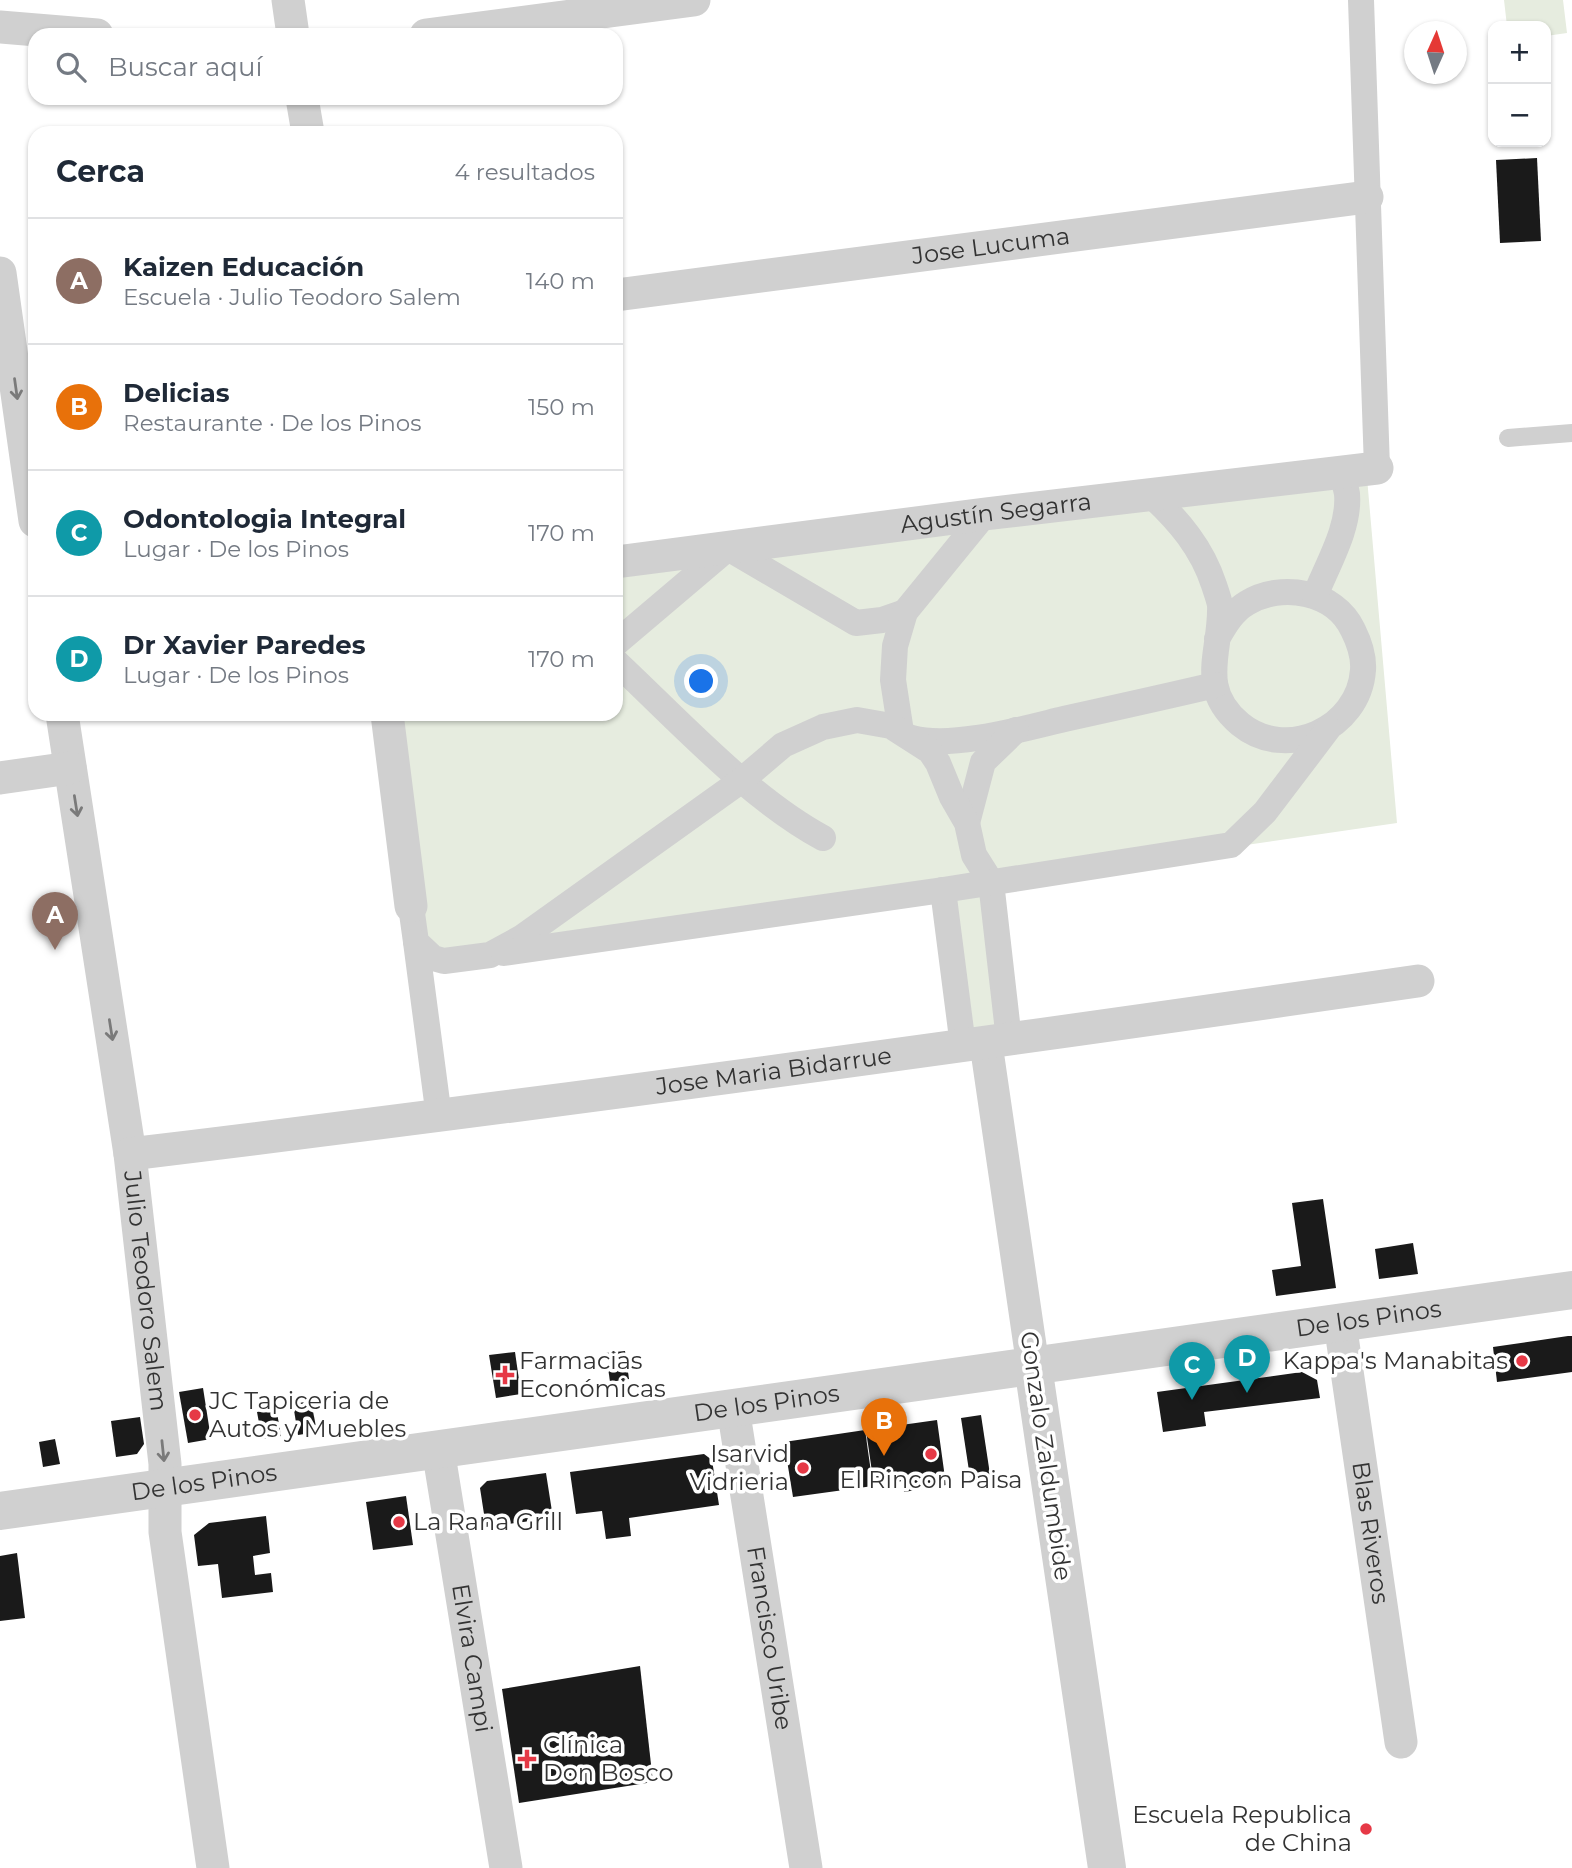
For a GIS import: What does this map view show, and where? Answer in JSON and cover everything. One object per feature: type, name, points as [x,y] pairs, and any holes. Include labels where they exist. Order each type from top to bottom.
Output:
[{"type":"street","points":[[288,0],[292,28]]},
{"type":"street","points":[[480,28],[694,0]]},
{"type":"street","points":[[1361,0],[1377,468]]},
{"type":"street","points":[[0,27],[28,29]]},
{"type":"street","points":[[303,105],[307,126]]},
{"type":"street","name":"Jose Lucuma","points":[[623,294],[1367,197]]},
{"type":"street","points":[[0,272],[28,471]]},
{"type":"street","name":"Agustín Segarra","points":[[623,561],[985,514],[1377,468]]},
{"type":"street","points":[[1315,596],[1338,540],[1345,514],[1347,493],[1341,472]]},
{"type":"street","points":[[1152,495],[1177,519],[1206,561],[1220,604],[1213,662],[1215,685],[1224,706],[1240,724],[1260,736],[1284,741],[1307,738],[1328,729]]},
{"type":"street","points":[[906,735],[894,668],[895,646],[905,612],[985,514]]},
{"type":"street","points":[[623,637],[728,548],[856,623],[882,620],[905,612]]},
{"type":"street","points":[[416,942],[433,958],[444,961],[943,890],[1231,845],[1265,812],[1328,729],[1346,713],[1358,693],[1363,670],[1360,646],[1351,625],[1335,607],[1315,596],[1292,591],[1268,594],[1247,603],[1229,618],[1217,639]]},
{"type":"street","points":[[623,669],[743,780],[799,825],[823,838]]},
{"type":"street","points":[[906,735],[926,742],[942,742],[1016,730],[1215,685]]},
{"type":"street","points":[[490,955],[521,938],[743,780],[783,745],[823,727],[857,720],[891,726],[930,751],[938,763],[952,797],[967,823],[974,855],[991,882],[986,1044]]},
{"type":"street","name":"Julio Teodoro Salem","points":[[63,721],[131,1154],[163,1450],[165,1532],[213,1868]]},
{"type":"street","points":[[388,721],[439,1117]]},
{"type":"street","points":[[967,823],[983,762],[1016,730]]},
{"type":"street","points":[[0,778],[70,768]]},
{"type":"street","points":[[943,890],[986,1044]]},
{"type":"street","name":"Jose Maria Bidarrue","points":[[131,1154],[439,1117],[986,1044],[1418,981]]},
{"type":"street","name":"Gonzalo Zaldumbide","points":[[986,1044],[1107,1868]]},
{"type":"street","name":"De los Pinos","points":[[0,1511],[1572,1290]]},
{"type":"street","name":"Blas Riveros","points":[[1340,1323],[1401,1742]]},
{"type":"street","name":"Francisco Uribe","points":[[733,1408],[806,1868]]},
{"type":"street","name":"Elvira Campi","points":[[439,1449],[506,1868]]},
{"type":"lane","points":[[1508,438],[1572,433]]},
{"type":"shaded area","points":[[1504,0],[1563,0],[1567,33],[1551,35],[1551,21],[1506,21]]},
{"type":"shaded area","points":[[1366,466],[1397,823],[991,882],[1009,1040],[963,1046],[943,890],[457,958],[417,939],[389,721],[623,721],[623,561]]},
{"type":"building","points":[[1537,158],[1541,241],[1500,243],[1496,160]]},
{"type":"building","points":[[1323,1199],[1336,1288],[1276,1296],[1272,1270],[1301,1266],[1292,1203]]},
{"type":"building","points":[[1413,1243],[1418,1274],[1379,1279],[1375,1249]]},
{"type":"building","name":"Kappa's Manabitas","points":[[1572,1336],[1572,1372],[1497,1382],[1493,1347]]},
{"type":"building","points":[[625,1351],[629,1379],[610,1382],[606,1353]]},
{"type":"building","name":"Farmacias Económicas","points":[[515,1352],[521,1394],[496,1398],[489,1355]]},
{"type":"building","points":[[1302,1372],[1317,1380],[1320,1398],[1204,1412],[1206,1426],[1163,1432],[1157,1392]]},
{"type":"building","name":"JC Tapiceria de Autos y Muebles","points":[[203,1388],[211,1439],[188,1443],[179,1392]]},
{"type":"building","points":[[275,1401],[281,1436],[262,1439],[257,1412],[268,1410],[267,1402]]},
{"type":"building","points":[[311,1401],[317,1432],[298,1435],[293,1404]]},
{"type":"building","points":[[981,1415],[991,1481],[971,1484],[961,1418]]},
{"type":"building","points":[[140,1417],[144,1444],[137,1454],[116,1457],[111,1421]]},
{"type":"building","points":[[937,1420],[946,1485],[904,1492],[903,1481],[874,1486],[866,1430]]},
{"type":"building","points":[[865,1430],[873,1486],[793,1497],[784,1442]]},
{"type":"building","points":[[55,1439],[60,1464],[43,1467],[39,1442]]},
{"type":"building","points":[[704,1454],[712,1460],[719,1505],[629,1518],[631,1536],[606,1539],[602,1511],[576,1514],[570,1472]]},
{"type":"building","points":[[546,1473],[553,1518],[486,1527],[480,1488],[487,1481]]},
{"type":"building","points":[[406,1496],[413,1545],[373,1550],[366,1502]]},
{"type":"building","points":[[266,1516],[270,1553],[253,1556],[255,1575],[271,1573],[273,1592],[222,1598],[218,1564],[198,1566],[194,1535],[209,1523]]},
{"type":"building","points":[[17,1553],[25,1618],[0,1621],[0,1556]]},
{"type":"building","points":[[640,1666],[653,1782],[519,1803],[502,1689]]},
{"type":"place","name":"Kaizen Educación","points":[[55,950]]},
{"type":"place","name":"Kappa's Manabitas","points":[[1522,1361]]},
{"type":"place","name":"Farmacias Económicas","points":[[505,1375]]},
{"type":"place","name":"Dr Xavier Paredes","points":[[1247,1393]]},
{"type":"place","name":"Odontologia Integral","points":[[1192,1400]]},
{"type":"place","name":"JC Tapiceria de Autos y Muebles","points":[[195,1415]]},
{"type":"place","name":"El Rincon Paisa","points":[[931,1454]]},
{"type":"place","name":"Delicias","points":[[884,1456]]},
{"type":"place","name":"Isarvid Vidrieria","points":[[803,1468]]},
{"type":"place","name":"La Rana Grill","points":[[399,1522]]},
{"type":"place","name":"Clínica Don Bosco","points":[[527,1759]]},
{"type":"place","name":"Escuela Republica de China","points":[[1366,1829]]}]
